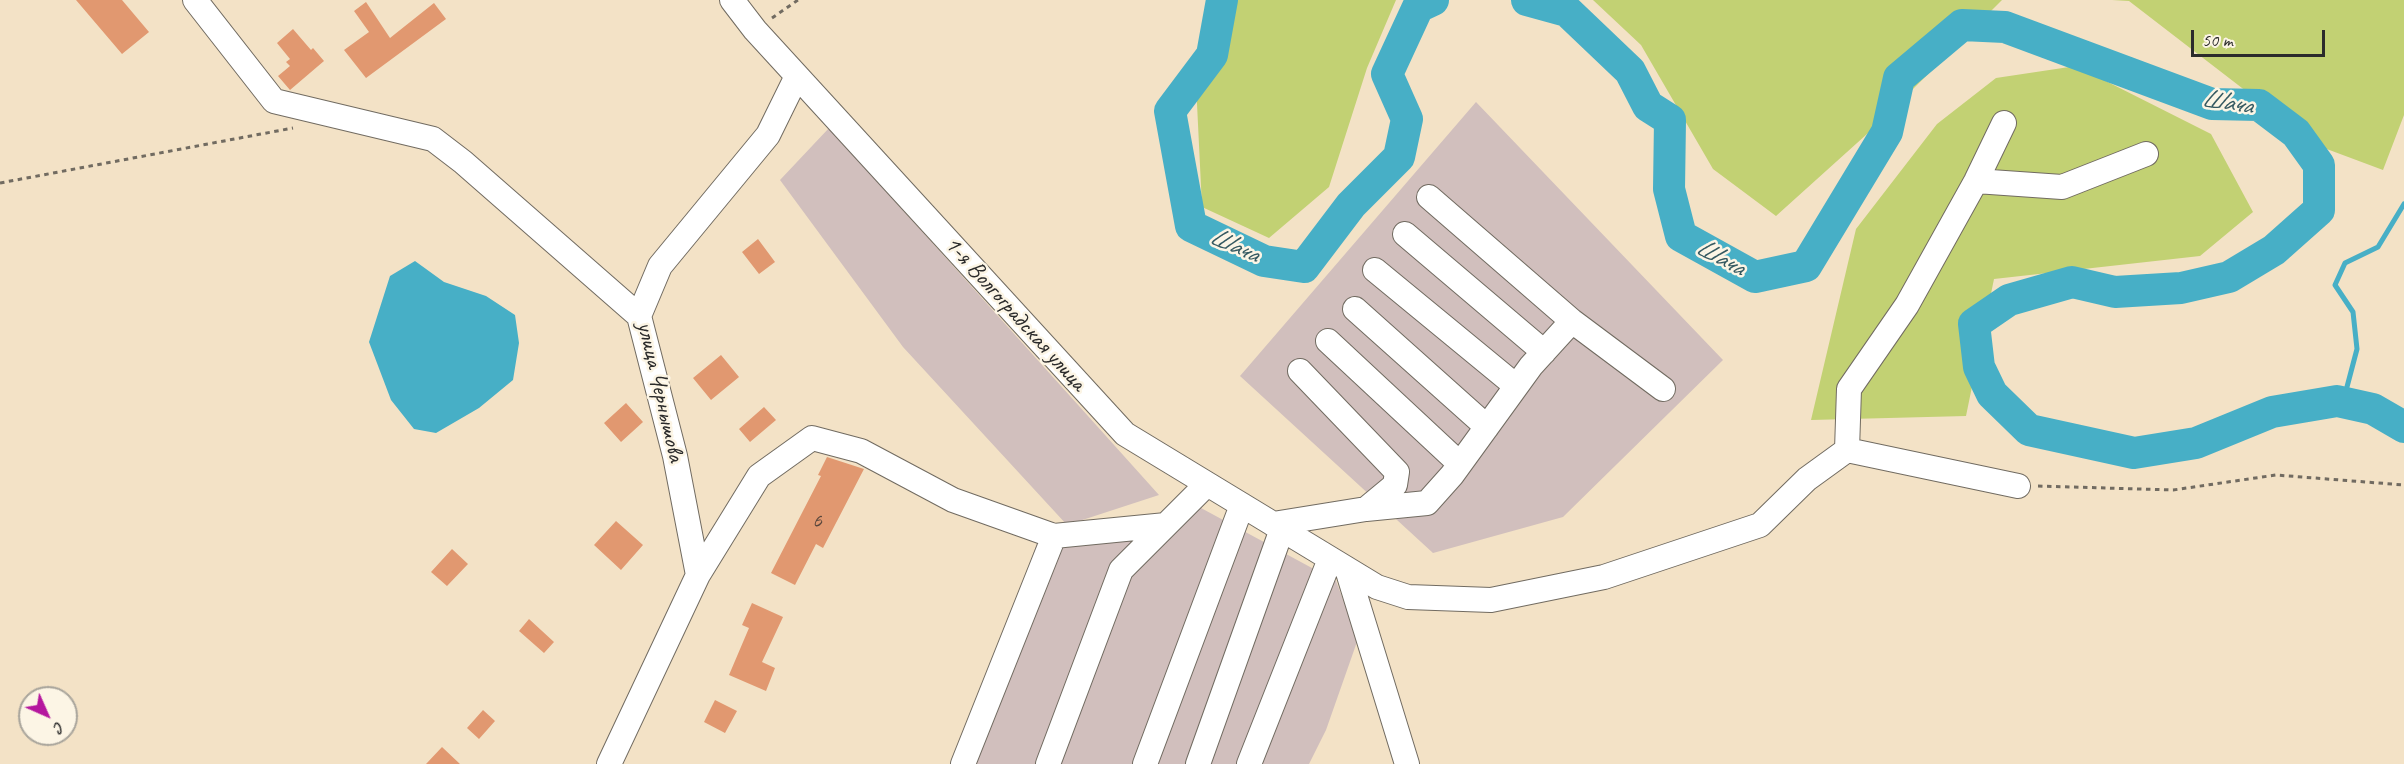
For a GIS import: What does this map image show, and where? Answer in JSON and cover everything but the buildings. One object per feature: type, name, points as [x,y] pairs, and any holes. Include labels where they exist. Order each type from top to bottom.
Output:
[{"type":"street","points":[[195,0],[274,101],[433,139],[464,162],[639,316]]},
{"type":"street","name":"1-я Волгоградская улица","points":[[732,0],[755,30],[1125,434],[1377,587],[1408,597],[1491,600],[1604,577],[1760,525],[1807,479],[1847,450]]},
{"type":"street","name":"улица Чернышова","points":[[698,575],[675,456],[639,316],[660,266],[768,135],[797,76]]},
{"type":"street","points":[[2004,123],[1976,182],[1906,305],[1849,389],[1847,450],[2018,486]]},
{"type":"street","points":[[1976,182],[2062,187],[2146,154]]},
{"type":"street","points":[[1429,197],[1572,321],[1662,389]]},
{"type":"street","points":[[1405,234],[1544,352]]},
{"type":"street","points":[[1375,270],[1516,386]]},
{"type":"street","points":[[1355,309],[1487,427]]},
{"type":"street","points":[[1198,764],[1277,527],[1366,509],[1427,503],[1460,464],[1516,386],[1572,321]]},
{"type":"street","points":[[1328,341],[1460,464]]},
{"type":"street","points":[[1300,371],[1397,472],[1395,485],[1366,509]]},
{"type":"street","points":[[609,764],[698,575],[759,476],[812,438],[861,451],[954,500],[1054,536],[1166,525]]},
{"type":"street","points":[[1048,764],[1121,570],[1207,484]]},
{"type":"street","points":[[1145,764],[1242,505]]},
{"type":"street","points":[[963,764],[1054,536]]},
{"type":"street","points":[[1249,764],[1339,564]]},
{"type":"street","points":[[1339,564],[1407,764]]},
{"type":"path","points":[[755,30],[798,0]]},
{"type":"path","points":[[0,183],[297,127]]},
{"type":"path","points":[[2018,486],[2173,490],[2276,475],[2404,485]]},
{"type":"shaded area","points":[[1476,102],[1723,360],[1563,517],[1433,553],[1240,376]]},
{"type":"shaded area","points":[[829,128],[1159,495],[1067,525],[903,347],[780,180]]},
{"type":"shaded area","points":[[1201,508],[1336,581],[1358,639],[1326,730],[1309,764],[953,764],[996,660],[1043,526],[1111,523]]},
{"type":"green space","points":[[1238,0],[1396,0],[1367,68],[1329,187],[1269,238],[1202,207],[1196,83]]},
{"type":"green space","points":[[1593,0],[2002,0],[1877,125],[1776,216],[1713,169],[1641,45]]},
{"type":"green space","points":[[2112,0],[2404,0],[2404,115],[2383,170],[2316,145],[2129,1]]},
{"type":"green space","points":[[2076,66],[2211,134],[2253,212],[2200,256],[1994,279],[1966,416],[1811,420],[1856,229],[1937,124],[1996,78]]},
{"type":"water","points":[[415,261],[444,282],[486,296],[515,315],[519,343],[513,380],[479,408],[436,433],[414,429],[391,400],[369,342],[390,276]]},
{"type":"waterway","name":"Шача","points":[[1222,0],[1212,55],[1170,111],[1191,226],[1264,261],[1304,267],[1351,205],[1399,157],[1407,119],[1387,74],[1418,7],[1433,0]]},
{"type":"waterway","name":"Шача","points":[[1527,0],[1567,11],[1630,71],[1648,106],[1670,120],[1669,189],[1681,236],[1755,277],[1806,266],[1887,132],[1899,78],[1962,25],[2005,27],[2212,104],[2259,105],[2296,133],[2319,165],[2319,210],[2274,250],[2229,277],[2181,288],[2115,292],[2072,282],[2009,300],[1974,324],[1979,367],[1992,394],[2029,430],[2134,453],[2196,443],[2272,412],[2337,401],[2373,409],[2404,427]]},
{"type":"waterway","points":[[2343,402],[2357,349],[2353,312],[2335,285],[2345,263],[2378,247],[2404,204]]}]
